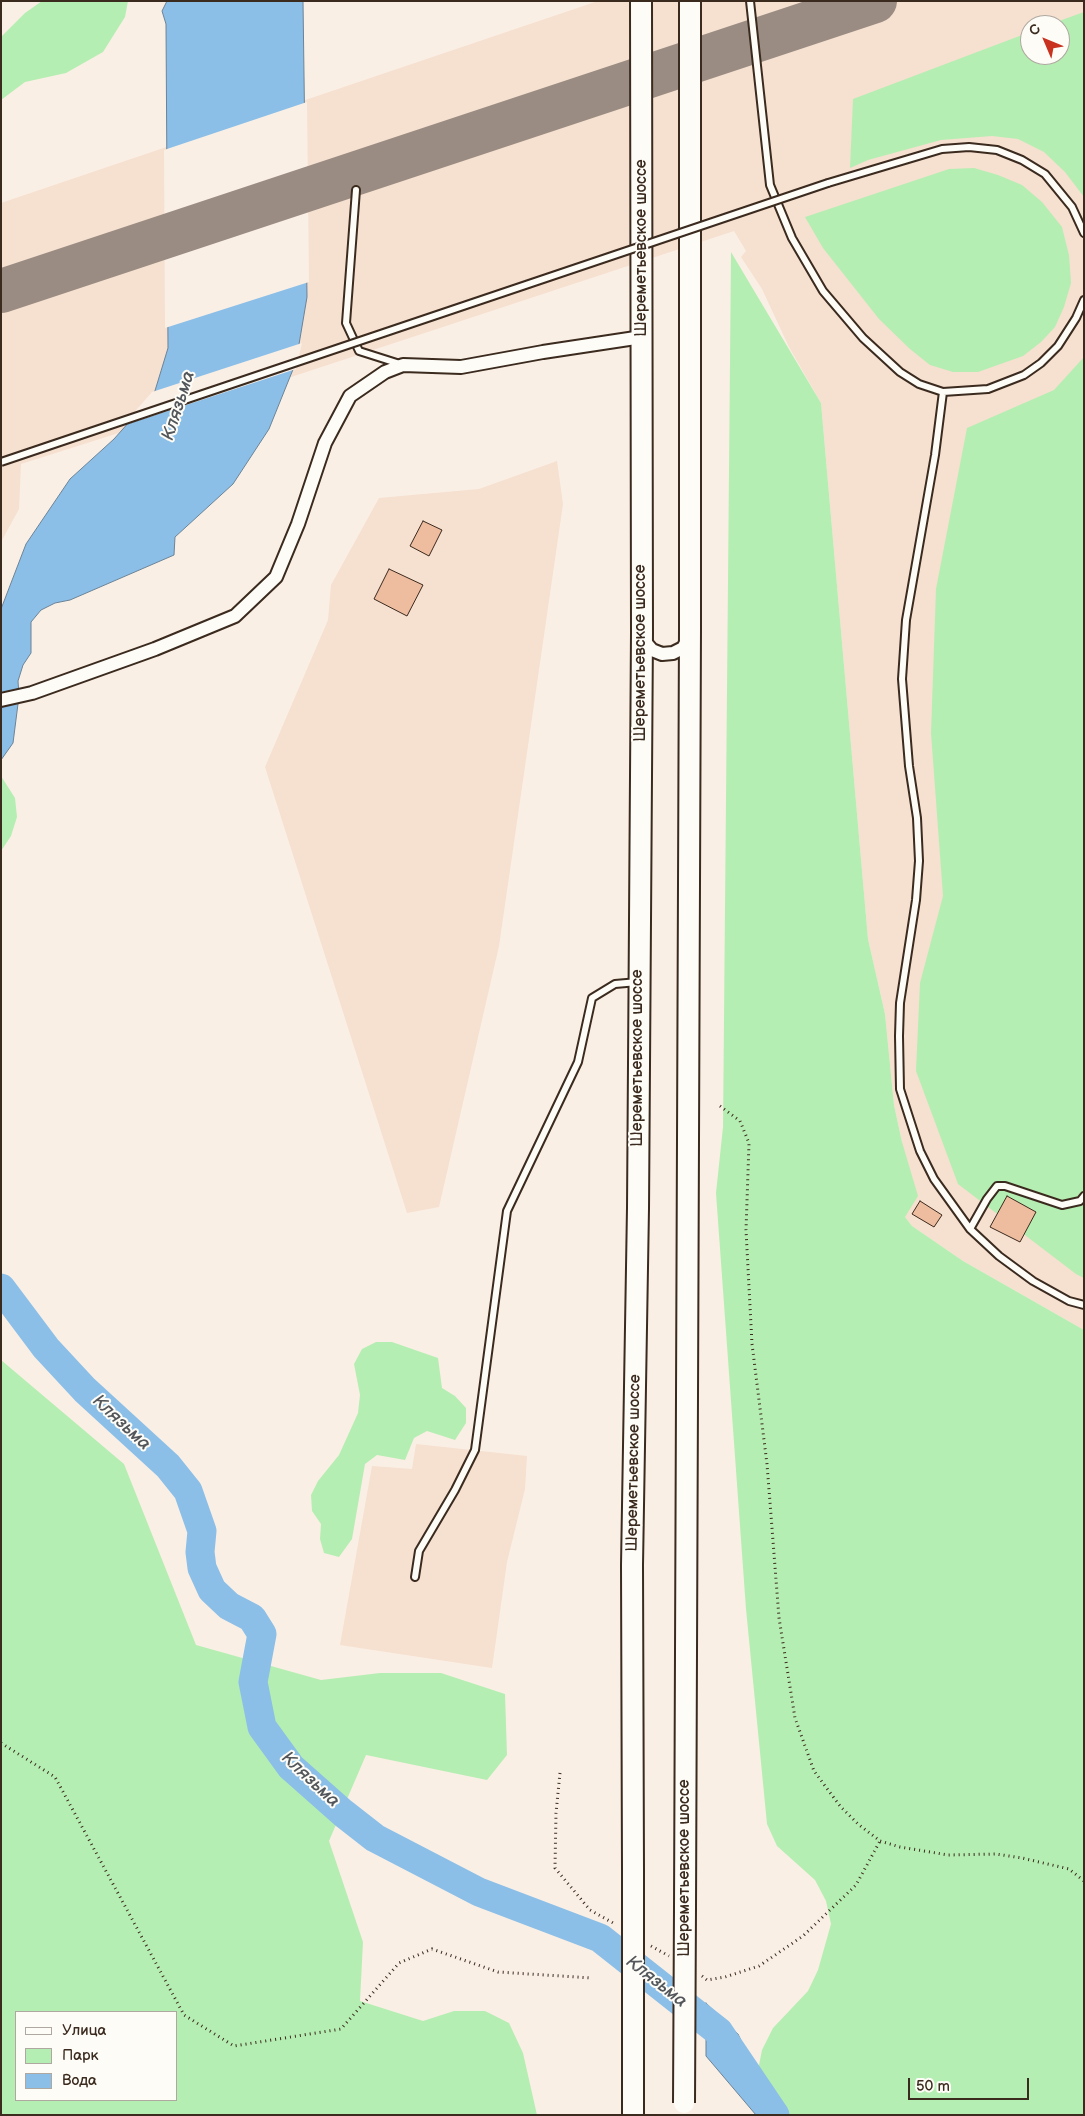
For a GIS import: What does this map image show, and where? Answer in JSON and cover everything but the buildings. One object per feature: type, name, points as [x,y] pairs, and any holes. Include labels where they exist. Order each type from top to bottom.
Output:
[{"type":"main road","name":"Шереметьевское шоссе","points":[[633,2115],[632,1564],[638,1208],[638,982],[642,632],[641,1]]},
{"type":"main road","name":"Шереметьевское шоссе","points":[[684,2109],[690,628],[690,1]]},
{"type":"street","points":[[1,700],[32,693],[155,649],[235,616],[276,577],[298,524],[325,443],[350,396],[385,372],[403,365],[461,368],[544,352],[642,337]]},
{"type":"street","points":[[642,632],[648,646],[662,654],[673,653],[683,648],[689,639],[690,628]]},
{"type":"lane","points":[[750,1],[770,186],[792,238],[823,292],[863,338],[900,372],[919,384],[943,392],[988,389],[1024,375],[1041,363],[1058,346],[1076,318],[1084,300]]},
{"type":"lane","points":[[1,462],[828,183],[942,149],[969,147],[997,150],[1022,160],[1045,174],[1072,207],[1084,233]]},
{"type":"lane","points":[[356,190],[346,323],[359,351],[403,365]]},
{"type":"lane","points":[[943,392],[935,455],[906,620],[902,679],[919,861],[916,900],[900,1003],[900,1089],[920,1151],[934,1179],[970,1228],[999,1256],[1033,1281],[1069,1300],[1084,1305]]},
{"type":"lane","points":[[415,1577],[419,1552],[455,1490],[475,1450],[507,1211],[578,1062],[592,998],[615,984],[638,982]]},
{"type":"lane","points":[[970,1228],[992,1190],[997,1186],[1005,1186],[1062,1205],[1080,1200],[1084,1196]]},
{"type":"path","points":[[720,1106],[740,1120],[749,1143],[746,1230],[752,1344],[767,1464],[779,1618],[795,1718],[814,1771],[840,1806],[858,1824],[880,1841],[900,1847],[948,1855],[996,1854],[1044,1862],[1069,1870],[1084,1881]]},
{"type":"path","points":[[1,1744],[55,1777],[184,2015],[234,2046],[341,2029],[399,1963],[432,1949],[498,1972],[592,1978]]},
{"type":"shaded area","points":[[598,1],[1084,1],[1084,1330],[963,1261],[912,1226],[905,1217],[902,1142],[894,1105],[885,1014],[868,939],[821,403],[789,347],[762,289],[741,257],[746,251],[734,231],[21,464],[19,509],[1,542],[1,203]]},
{"type":"shaded area","points":[[557,461],[563,504],[499,946],[439,1207],[407,1213],[265,767],[328,620],[331,585],[379,498],[479,489]]},
{"type":"shaded area","points":[[416,1444],[527,1456],[525,1489],[507,1562],[492,1668],[340,1645],[372,1466],[412,1469]]},
{"type":"green space","points":[[42,1],[128,1],[125,17],[103,52],[66,73],[25,82],[1,100],[1,37],[25,13]]},
{"type":"green space","points":[[1084,12],[1084,197],[1065,172],[1044,152],[1018,139],[992,136],[941,140],[868,160],[850,168],[853,99],[1020,36],[1020,65],[1070,65],[1070,17]]},
{"type":"green space","points":[[974,168],[1022,185],[1042,202],[1062,227],[1069,255],[1071,283],[1064,307],[1055,327],[1041,342],[1023,356],[978,372],[953,372],[930,365],[910,349],[879,319],[823,248],[805,217],[949,169]]},
{"type":"green space","points":[[731,252],[821,403],[868,939],[885,1014],[894,1105],[902,1142],[918,1196],[905,1217],[912,1226],[963,1261],[1084,1330],[1084,2115],[776,2115],[757,2075],[762,2050],[773,2028],[808,1991],[818,1970],[831,1924],[826,1901],[815,1880],[777,1846],[767,1824],[746,1609],[716,1193],[723,1127]]},
{"type":"green space","points":[[1084,357],[1084,1278],[1076,1274],[958,1184],[916,1071],[920,983],[943,896],[931,733],[936,589],[967,428],[1054,390]]},
{"type":"green space","points":[[1,776],[15,798],[17,817],[11,836],[1,851]]},
{"type":"green space","points":[[376,1342],[392,1342],[438,1358],[442,1388],[455,1396],[466,1408],[466,1423],[455,1440],[427,1431],[414,1438],[405,1460],[377,1455],[365,1464],[352,1539],[339,1557],[324,1553],[320,1539],[321,1524],[312,1511],[311,1495],[318,1481],[339,1455],[358,1413],[360,1395],[354,1364],[362,1349]]},
{"type":"green space","points":[[1,1360],[124,1464],[196,1645],[321,1680],[380,1673],[441,1673],[505,1694],[507,1755],[487,1780],[366,1755],[329,1841],[363,1942],[360,2001],[423,2021],[454,2011],[485,2011],[509,2023],[523,2053],[537,2115],[1,2115]]},
{"type":"water","points":[[167,1],[303,1],[307,297],[296,362],[269,429],[233,484],[175,537],[174,555],[70,600],[55,603],[41,610],[31,622],[31,653],[23,665],[18,681],[19,696],[13,743],[1,760],[1,609],[26,544],[70,479],[114,439],[154,394],[168,348],[166,24],[162,11]]},
{"type":"water","points":[[706,2003],[738,2034],[776,2115],[756,2115],[706,2056]]},
{"type":"pier","points":[[307,102],[309,282],[165,328],[164,150]]},
{"type":"pier","points":[[302,343],[296,369],[122,426],[152,392]]},
{"type":"waterway","name":"Клязьма","points":[[1,1288],[46,1348],[85,1390],[168,1466],[188,1491],[202,1531],[200,1552],[202,1568],[212,1590],[229,1606],[252,1618],[262,1634],[253,1682],[262,1727],[291,1767],[343,1813],[375,1838],[479,1892],[600,1938],[719,2032],[775,2115]]},
{"type":"taxiway","points":[[1,291],[875,1]]}]
